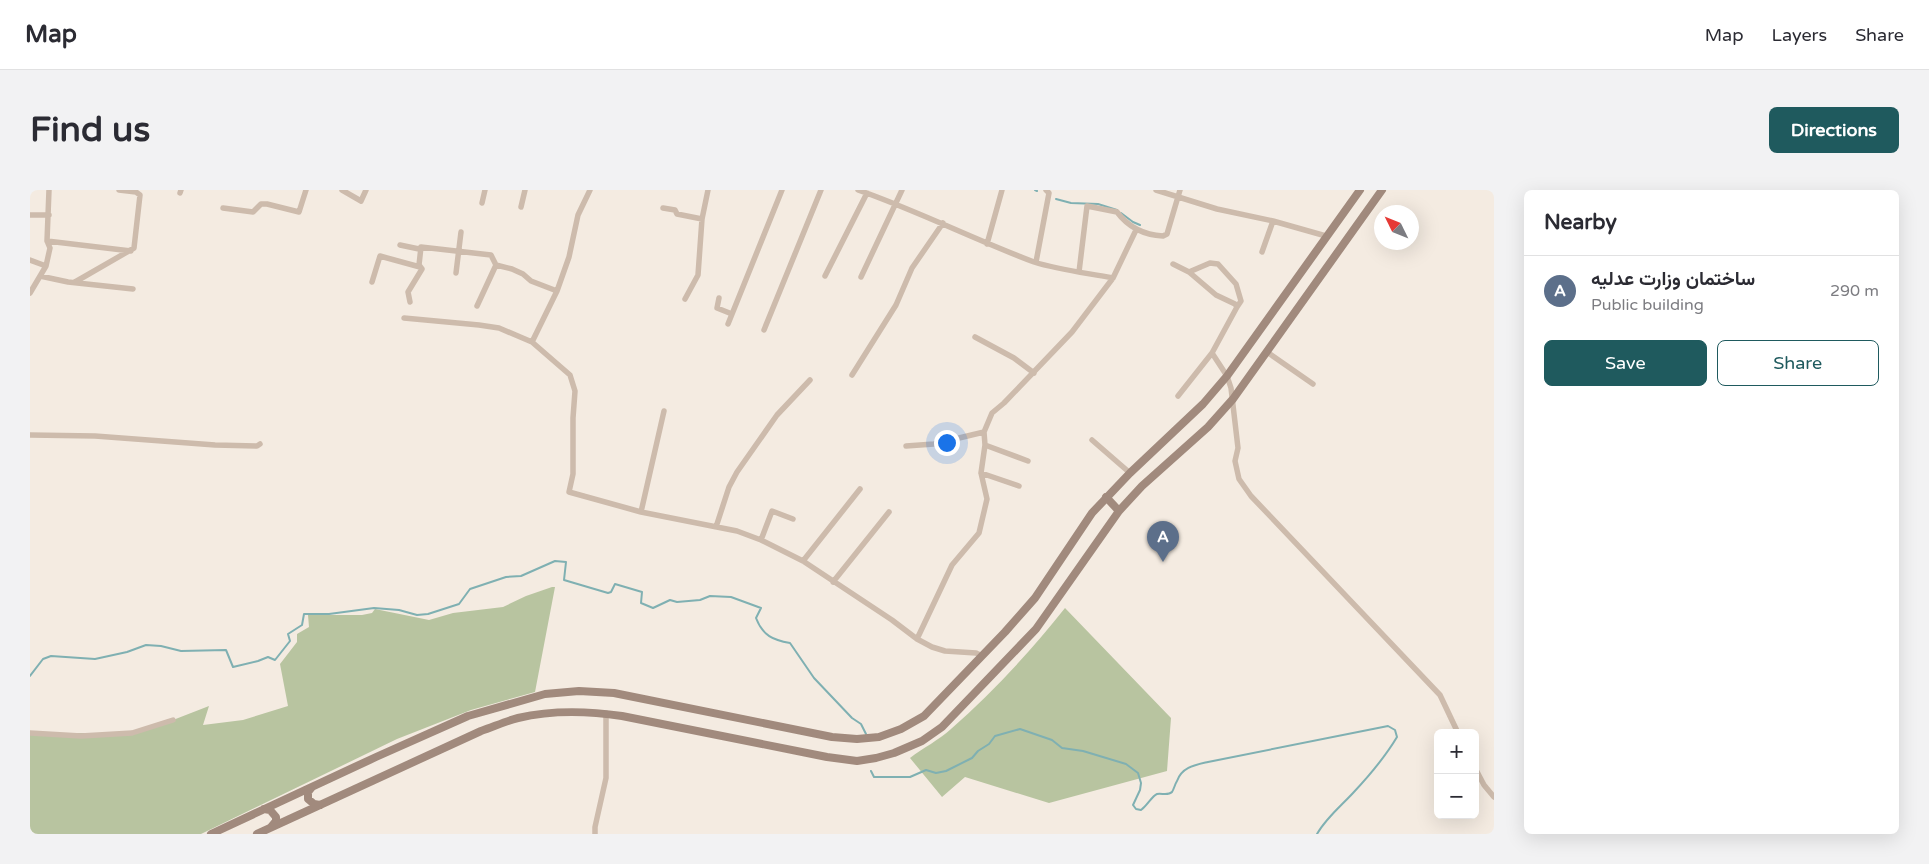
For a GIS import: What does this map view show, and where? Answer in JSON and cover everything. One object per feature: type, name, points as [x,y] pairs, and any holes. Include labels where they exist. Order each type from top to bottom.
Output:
[{"type":"street","points":[[30,293],[46,266],[50,248],[47,241],[49,190]]},
{"type":"street","points":[[74,282],[98,267],[133,251],[140,195],[136,192],[119,190]]},
{"type":"street","points":[[223,208],[253,212],[261,204],[267,204],[299,212],[306,190]]},
{"type":"street","points":[[334,190],[340,190],[361,201],[366,190]]},
{"type":"street","points":[[482,203],[484,190]]},
{"type":"street","points":[[521,206],[525,190]]},
{"type":"street","points":[[532,342],[556,291],[569,257],[578,215],[590,190]]},
{"type":"street","points":[[685,299],[698,278],[702,219],[708,190]]},
{"type":"street","points":[[728,324],[782,190]]},
{"type":"street","points":[[764,330],[821,190]]},
{"type":"street","points":[[858,190],[896,203],[987,244],[1036,262],[1113,278]]},
{"type":"street","points":[[861,277],[902,190]]},
{"type":"street","points":[[987,244],[1002,190]]},
{"type":"street","points":[[1036,262],[1049,193],[1046,190]]},
{"type":"street","points":[[1156,190],[1217,210],[1274,221],[1326,236]]},
{"type":"street","points":[[1079,272],[1088,206],[1117,212],[1123,220],[1136,230],[1160,236],[1167,234],[1180,190]]},
{"type":"street","points":[[211,834],[468,716],[537,696],[579,691],[614,693],[832,737],[856,739],[879,736],[901,729],[924,716],[982,656],[1035,598],[1092,513],[1106,497],[1130,472],[1204,404],[1268,321],[1360,190]]},
{"type":"street","points":[[257,834],[481,732],[517,718],[555,712],[606,713],[857,761],[894,753],[922,741],[942,727],[1036,630],[1119,511],[1142,486],[1208,428],[1233,399],[1382,190]]},
{"type":"street","points":[[825,276],[866,192]]},
{"type":"street","points":[[663,208],[674,210],[677,214],[702,219]]},
{"type":"street","points":[[30,215],[49,215]]},
{"type":"street","points":[[1262,252],[1274,221]]},
{"type":"street","points":[[852,375],[896,305],[912,268],[943,223]]},
{"type":"street","points":[[917,639],[952,565],[979,533],[987,499],[980,473],[985,445],[984,432],[992,413],[1034,373],[1072,332],[1113,278],[1136,230]]},
{"type":"street","points":[[456,273],[461,232]]},
{"type":"street","points":[[47,241],[133,251]]},
{"type":"street","points":[[400,245],[419,249],[421,247],[459,250],[490,255],[496,265],[512,269],[523,274],[531,281],[556,291]]},
{"type":"street","points":[[410,302],[408,292],[422,270],[419,264],[421,247]]},
{"type":"street","points":[[372,282],[380,256],[420,267]]},
{"type":"street","points":[[30,260],[46,266]]},
{"type":"street","points":[[1178,396],[1212,354],[1241,301],[1236,284],[1218,264],[1210,263],[1189,272]]},
{"type":"street","points":[[1173,264],[1189,272],[1216,295],[1235,304],[1237,308]]},
{"type":"street","points":[[477,306],[496,265]]},
{"type":"street","points":[[40,276],[133,289]]},
{"type":"street","points":[[719,298],[717,308],[732,314]]},
{"type":"street","points":[[404,318],[499,328],[532,342],[570,375],[575,392],[573,474],[569,492],[641,512],[737,531],[761,540],[803,561],[892,620],[917,639],[932,647],[945,651],[982,656]]},
{"type":"street","points":[[975,337],[1014,358],[1034,373]]},
{"type":"street","points":[[1268,352],[1314,384]]},
{"type":"street","points":[[1212,354],[1227,376],[1233,399],[1238,448],[1235,461],[1239,479],[1251,496],[1440,695],[1456,729]]},
{"type":"street","points":[[716,527],[736,472],[777,415],[810,380]]},
{"type":"street","points":[[641,512],[664,411]]},
{"type":"street","points":[[906,446],[934,444],[984,432]]},
{"type":"street","points":[[30,435],[95,436],[215,445],[258,446],[260,444]]},
{"type":"street","points":[[1092,440],[1130,472]]},
{"type":"street","points":[[985,445],[1028,461]]},
{"type":"street","points":[[980,473],[1019,486]]},
{"type":"street","points":[[803,561],[860,489]]},
{"type":"street","points":[[1106,497],[1119,511]]},
{"type":"street","points":[[761,540],[772,511],[793,520]]},
{"type":"street","points":[[833,582],[889,512]]},
{"type":"street","points":[[595,834],[606,778],[606,713]]},
{"type":"street","points":[[30,733],[81,736],[132,733],[173,720]]},
{"type":"street","points":[[1478,774],[1494,797]]},
{"type":"street","points":[[312,787],[308,792],[308,799],[314,804],[320,805]]},
{"type":"street","points":[[264,809],[274,813],[276,817],[276,821],[269,829]]},
{"type":"green space","points":[[555,587],[535,692],[471,710],[397,739],[201,834],[30,834],[30,733],[132,733],[209,706],[203,725],[243,720],[288,706],[280,664],[297,642],[297,634],[309,627],[308,615],[362,615],[372,613],[375,609],[429,620],[453,613],[503,607]]},
{"type":"green space","points":[[1065,608],[1171,718],[1167,771],[1049,803],[965,777],[942,797],[910,758],[946,733],[981,701],[1025,656]]},
{"type":"waterway","points":[[1056,199],[1071,203],[1098,204],[1117,210]]},
{"type":"waterway","points":[[1121,213],[1140,225]]},
{"type":"waterway","points":[[30,676],[43,659],[51,656],[95,659],[127,652],[146,645],[161,646],[181,651],[226,650],[233,667],[268,657],[275,660],[290,641],[288,634],[302,625],[304,614],[329,614],[374,608],[399,610],[417,615],[428,614],[459,604],[470,589],[506,577],[521,576],[555,561],[566,562],[564,580],[608,593],[611,592],[615,584],[642,592],[641,603],[653,608],[670,600],[677,602],[700,600],[710,596],[731,597],[761,608],[756,618],[765,633],[774,639],[790,643],[814,678],[852,718],[861,724],[866,734]]},
{"type":"waterway","points":[[871,771],[874,777],[910,777],[926,770],[936,773],[946,771],[972,758],[978,751],[989,744],[995,736],[1020,729],[1052,740],[1062,748],[1083,751],[1126,764],[1138,773],[1141,783],[1140,790],[1133,805],[1136,809],[1141,810],[1157,794],[1172,792],[1179,776],[1194,766],[1388,726],[1395,730],[1397,737],[1382,759],[1359,787],[1329,817],[1317,834]]},
{"type":"place","name":"ساختمان وزارت عدلیه","points":[[1163,562]]}]
